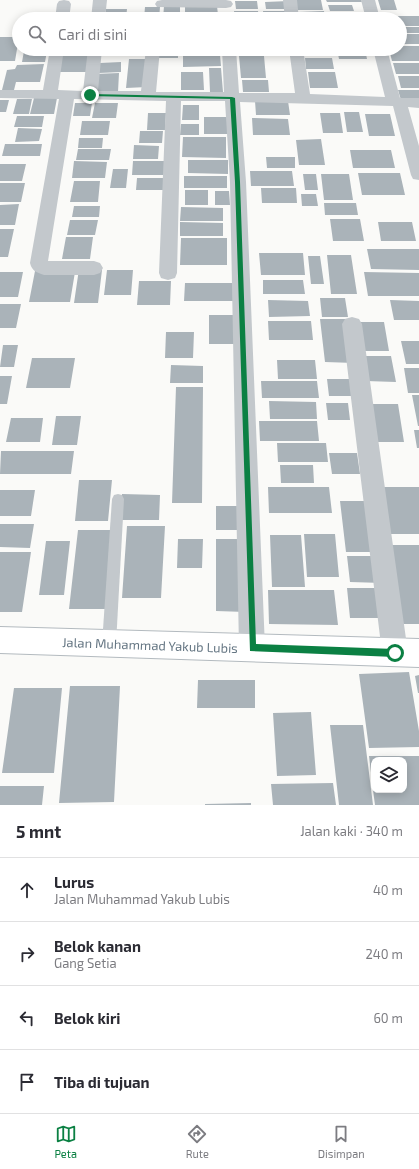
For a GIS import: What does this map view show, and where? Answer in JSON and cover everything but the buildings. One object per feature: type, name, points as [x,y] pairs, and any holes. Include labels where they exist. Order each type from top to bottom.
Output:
[{"type":"main road","name":"Jalan Muhammad Yakub Lubis","points":[[0,640],[407,653]]},
{"type":"street","points":[[99,12],[100,0]]},
{"type":"street","points":[[290,0],[291,12]]},
{"type":"street","points":[[368,0],[371,12]]},
{"type":"street","points":[[162,4],[226,2],[227,12]]},
{"type":"street","points":[[63,12],[64,4]]},
{"type":"street","points":[[57,56],[58,95],[39,263],[40,266],[44,268],[94,268]]},
{"type":"street","points":[[90,95],[94,56]]},
{"type":"street","points":[[148,96],[151,56]]},
{"type":"street","points":[[229,56],[238,190],[252,648]]},
{"type":"street","points":[[297,56],[303,98]]},
{"type":"street","points":[[382,56],[419,175]]},
{"type":"street","points":[[0,94],[303,98],[419,103]]},
{"type":"street","points":[[168,273],[174,97]]},
{"type":"street","points":[[352,324],[407,653]]},
{"type":"lane","points":[[109,644],[118,499]]},
{"type":"route","points":[[90,95],[232,98],[238,182],[252,648],[395,653]]}]
